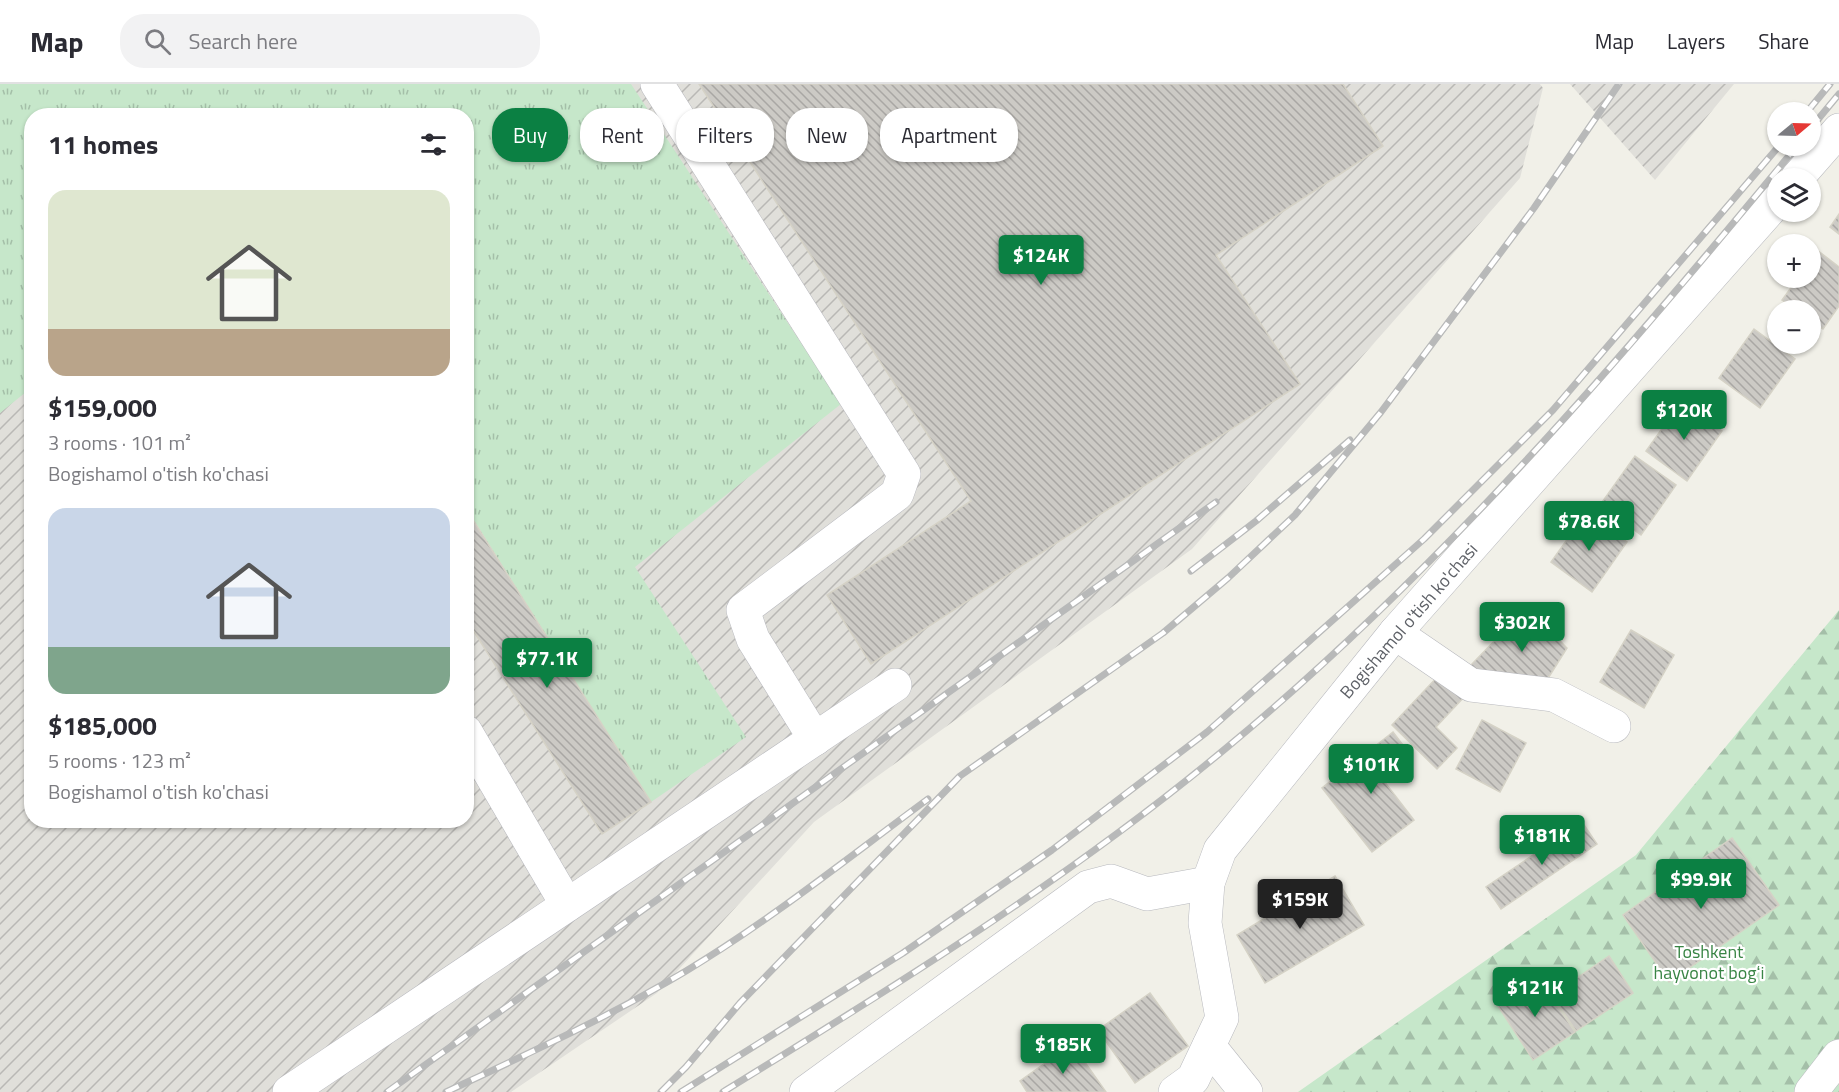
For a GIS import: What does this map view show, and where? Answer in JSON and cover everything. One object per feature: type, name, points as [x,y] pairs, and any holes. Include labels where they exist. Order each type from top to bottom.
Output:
[{"type":"street","points":[[657,84],[904,474],[897,494],[743,610],[753,639],[815,739]]},
{"type":"street","points":[[1806,168],[1839,130]]},
{"type":"street","name":"Bogishamol o'tish ko'chasi","points":[[1174,1092],[1193,1079],[1222,1018],[1205,923],[1208,883],[1220,850],[1395,633],[1767,212]]},
{"type":"street","points":[[1395,633],[1471,685],[1554,695],[1614,726]]},
{"type":"street","points":[[289,1092],[895,685]]},
{"type":"street","points":[[474,746],[567,905]]},
{"type":"street","points":[[806,1092],[1088,887],[1111,881],[1148,894],[1208,883]]},
{"type":"street","points":[[1209,1046],[1246,1092]]},
{"type":"street","points":[[1812,1092],[1839,1056]]},
{"type":"shaded area","points":[[0,84],[1540,84],[1543,88],[1520,178],[1192,549],[814,822],[657,993],[511,1092],[0,1092]]},
{"type":"shaded area","points":[[1570,84],[1734,84],[1655,180]]},
{"type":"green space","points":[[0,84],[631,84],[647,108],[580,108],[580,162],[664,162],[664,134],[676,153],[676,162],[682,162],[841,404],[635,567],[746,737],[651,802],[474,520],[474,108],[24,108],[24,394],[0,413]]},
{"type":"green space","name":"Toshkent hayvonot bogʻi","points":[[1839,610],[1839,1092],[1298,1092],[1636,855]]},
{"type":"building","points":[[699,84],[1343,84],[1383,146],[1216,255],[1300,384],[871,664],[827,595],[971,501],[750,162],[774,162],[774,108],[715,108]]},
{"type":"building","points":[[1839,214],[1839,234],[1830,227]]},
{"type":"building","points":[[1821,253],[1839,267],[1839,306],[1823,329],[1821,328],[1821,300],[1782,300],[1791,288],[1821,288]]},
{"type":"building","points":[[1754,329],[1767,339],[1767,354],[1788,354],[1795,359],[1760,408],[1719,378]]},
{"type":"building","points":[[1681,402],[1722,431],[1687,481],[1646,451]]},
{"type":"building","points":[[1635,456],[1676,485],[1641,535],[1600,505]]},
{"type":"building","points":[[1586,513],[1627,542],[1592,592],[1551,562]]},
{"type":"building","points":[[474,522],[651,802],[602,834],[474,632]]},
{"type":"building","points":[[1527,607],[1567,648],[1542,688],[1494,681],[1470,666]]},
{"type":"building","points":[[1631,630],[1674,655],[1644,708],[1600,682]]},
{"type":"building","points":[[1441,673],[1465,696],[1436,727],[1457,748],[1437,769],[1392,725]]},
{"type":"building","points":[[1482,720],[1526,743],[1500,792],[1456,769]]},
{"type":"building","points":[[1393,732],[1409,753],[1380,776],[1414,820],[1372,852],[1322,788]]},
{"type":"building","points":[[1582,822],[1597,844],[1501,909],[1486,887]]},
{"type":"building","points":[[1732,838],[1779,905],[1669,982],[1623,915]]},
{"type":"building","points":[[1335,876],[1364,925],[1265,983],[1237,935]]},
{"type":"building","points":[[1609,956],[1633,993],[1576,1031],[1552,995]]},
{"type":"building","points":[[1537,976],[1575,1032],[1533,1060],[1496,1003]]},
{"type":"building","points":[[1150,993],[1188,1046],[1135,1083],[1098,1030]]},
{"type":"building","points":[[1072,1044],[1106,1092],[1027,1092],[1020,1081]]},
{"type":"railway","points":[[661,1092],[686,1067],[740,1003],[960,776],[1163,633],[1228,578],[1295,515],[1381,412],[1534,208],[1619,84]]},
{"type":"railway","points":[[1815,102],[1830,84]]},
{"type":"railway","points":[[1821,116],[1839,94]]},
{"type":"railway","points":[[681,1092],[903,953],[1052,850],[1207,732],[1424,539],[1553,410],[1770,156]]},
{"type":"railway","points":[[723,1092],[852,1012],[1043,887],[1166,797],[1304,681],[1454,537],[1525,461],[1663,306],[1789,156]]},
{"type":"railway","points":[[1191,571],[1256,521],[1350,440]]},
{"type":"railway","points":[[387,1092],[1216,502]]},
{"type":"railway","points":[[446,1092],[598,1019],[686,971],[779,909],[928,799]]}]
